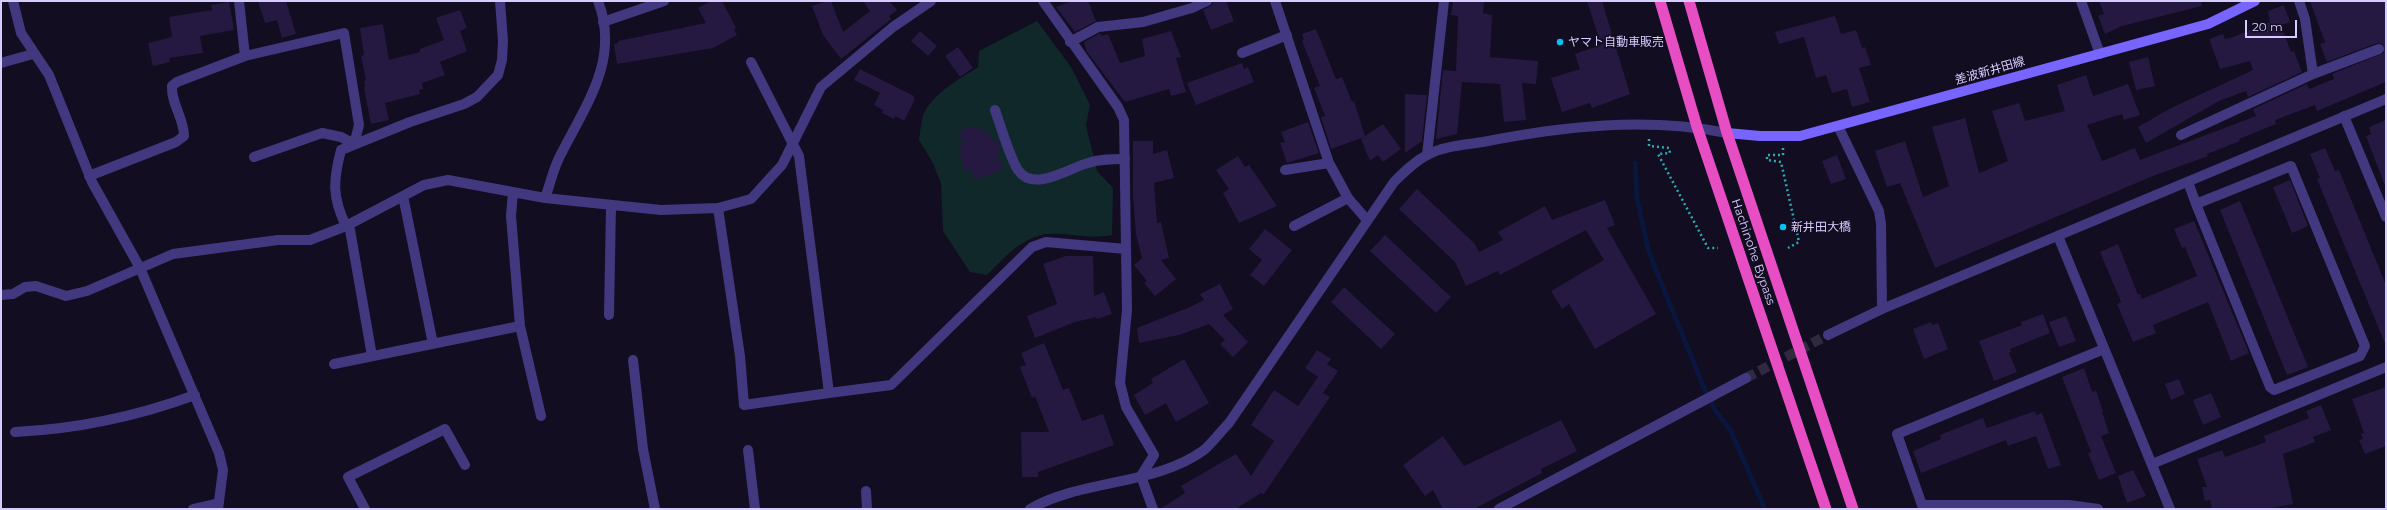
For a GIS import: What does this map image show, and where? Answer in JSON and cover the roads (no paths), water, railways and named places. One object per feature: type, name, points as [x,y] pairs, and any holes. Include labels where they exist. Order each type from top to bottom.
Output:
[{"type":"highway","name":"Hachinohe Bypass","points":[[1660,1],[1697,127],[1826,509]]},
{"type":"highway","name":"Hachinohe Bypass","points":[[1689,1],[1727,133],[1853,509]]},
{"type":"main road","name":"差波新井田線","points":[[1727,133],[1760,136],[1800,136],[2208,24],[2255,1]]},
{"type":"street","points":[[13,1],[21,33],[33,54],[49,75],[89,176],[140,268],[195,395],[220,459],[223,470],[218,506],[193,509]]},
{"type":"street","points":[[239,1],[246,56]]},
{"type":"street","points":[[372,356],[348,225],[337,209],[334,195],[335,174],[341,150],[410,122],[464,104],[477,97],[498,74],[502,60],[503,41],[500,1]]},
{"type":"street","points":[[545,198],[559,159],[595,91],[604,53],[603,22],[598,1]]},
{"type":"street","points":[[603,22],[664,1]]},
{"type":"street","points":[[1,295],[14,294],[25,287],[36,286],[66,296],[87,291],[173,254],[278,240],[310,240],[348,225],[424,185],[448,180],[545,198],[661,210],[718,208],[751,199],[782,165],[821,87],[893,27],[931,1]]},
{"type":"street","points":[[1043,1],[1070,42],[1118,107],[1124,120],[1127,310],[1120,383],[1126,407],[1154,456],[1142,476],[1152,509]]},
{"type":"street","points":[[1070,42],[1098,27],[1143,22],[1192,8],[1207,1]]},
{"type":"street","points":[[1276,1],[1329,163],[1348,198],[1367,220]]},
{"type":"street","points":[[1427,155],[1444,1]]},
{"type":"street","points":[[2081,1],[2100,54]]},
{"type":"street","points":[[2299,1],[2305,19],[2314,74]]},
{"type":"street","points":[[89,176],[176,142],[184,136],[184,129],[172,94],[172,86],[177,82],[246,56],[344,33],[359,125],[354,144]]},
{"type":"street","points":[[1242,53],[1287,35]]},
{"type":"street","points":[[2182,135],[2314,74],[2379,49]]},
{"type":"street","points":[[1,63],[33,54]]},
{"type":"street","points":[[751,62],[799,156],[829,392]]},
{"type":"street","points":[[1828,335],[1882,309],[2386,99]]},
{"type":"street","points":[[995,110],[1018,170],[1031,179],[1042,179],[1094,162],[1125,159]]},
{"type":"street","points":[[2344,116],[2386,217]]},
{"type":"street","points":[[1030,509],[1048,499],[1142,476],[1175,465],[1204,450],[1230,423],[1394,182],[1414,164],[1427,155],[1443,149],[1529,133],[1593,125],[1697,127],[1727,133]]},
{"type":"street","points":[[1838,126],[1879,212],[1881,224],[1882,309]]},
{"type":"street","points":[[254,157],[322,133],[341,137],[354,144]]},
{"type":"street","points":[[1285,170],[1329,163]]},
{"type":"street","points":[[2188,182],[2196,204],[2270,387],[2274,390],[2360,356],[2365,346],[2291,166],[2196,204]]},
{"type":"street","points":[[514,192],[511,216],[520,326],[541,416]]},
{"type":"street","points":[[403,196],[433,344]]},
{"type":"street","points":[[1294,226],[1348,198]]},
{"type":"street","points":[[609,315],[611,206]]},
{"type":"street","points":[[718,208],[740,356],[744,404],[891,385],[1032,247],[1046,242],[1126,249]]},
{"type":"street","points":[[2058,236],[2170,509]]},
{"type":"street","points":[[334,364],[520,326]]},
{"type":"street","points":[[2098,509],[2069,505],[1919,507],[1897,434],[2104,350]]},
{"type":"street","points":[[633,360],[643,449],[655,509]]},
{"type":"street","points":[[2152,464],[2386,367]]},
{"type":"street","points":[[1499,509],[1746,378]]},
{"type":"street","points":[[15,432],[46,430],[151,411],[195,395]]},
{"type":"street","points":[[365,509],[348,477],[444,429],[465,465]]},
{"type":"street","points":[[748,450],[755,509]]},
{"type":"street","points":[[866,491],[867,509]]},
{"type":"waterway","points":[[1635,163],[1637,199],[1648,249],[1704,388],[1715,410],[1731,431],[1765,509]]},
{"type":"tunnel","points":[[1746,378],[1828,335]]},
{"type":"place","name":"ヤマト自動車販売","points":[[1560,42]]},
{"type":"place","name":"新井田大橋","points":[[1783,227]]}]
